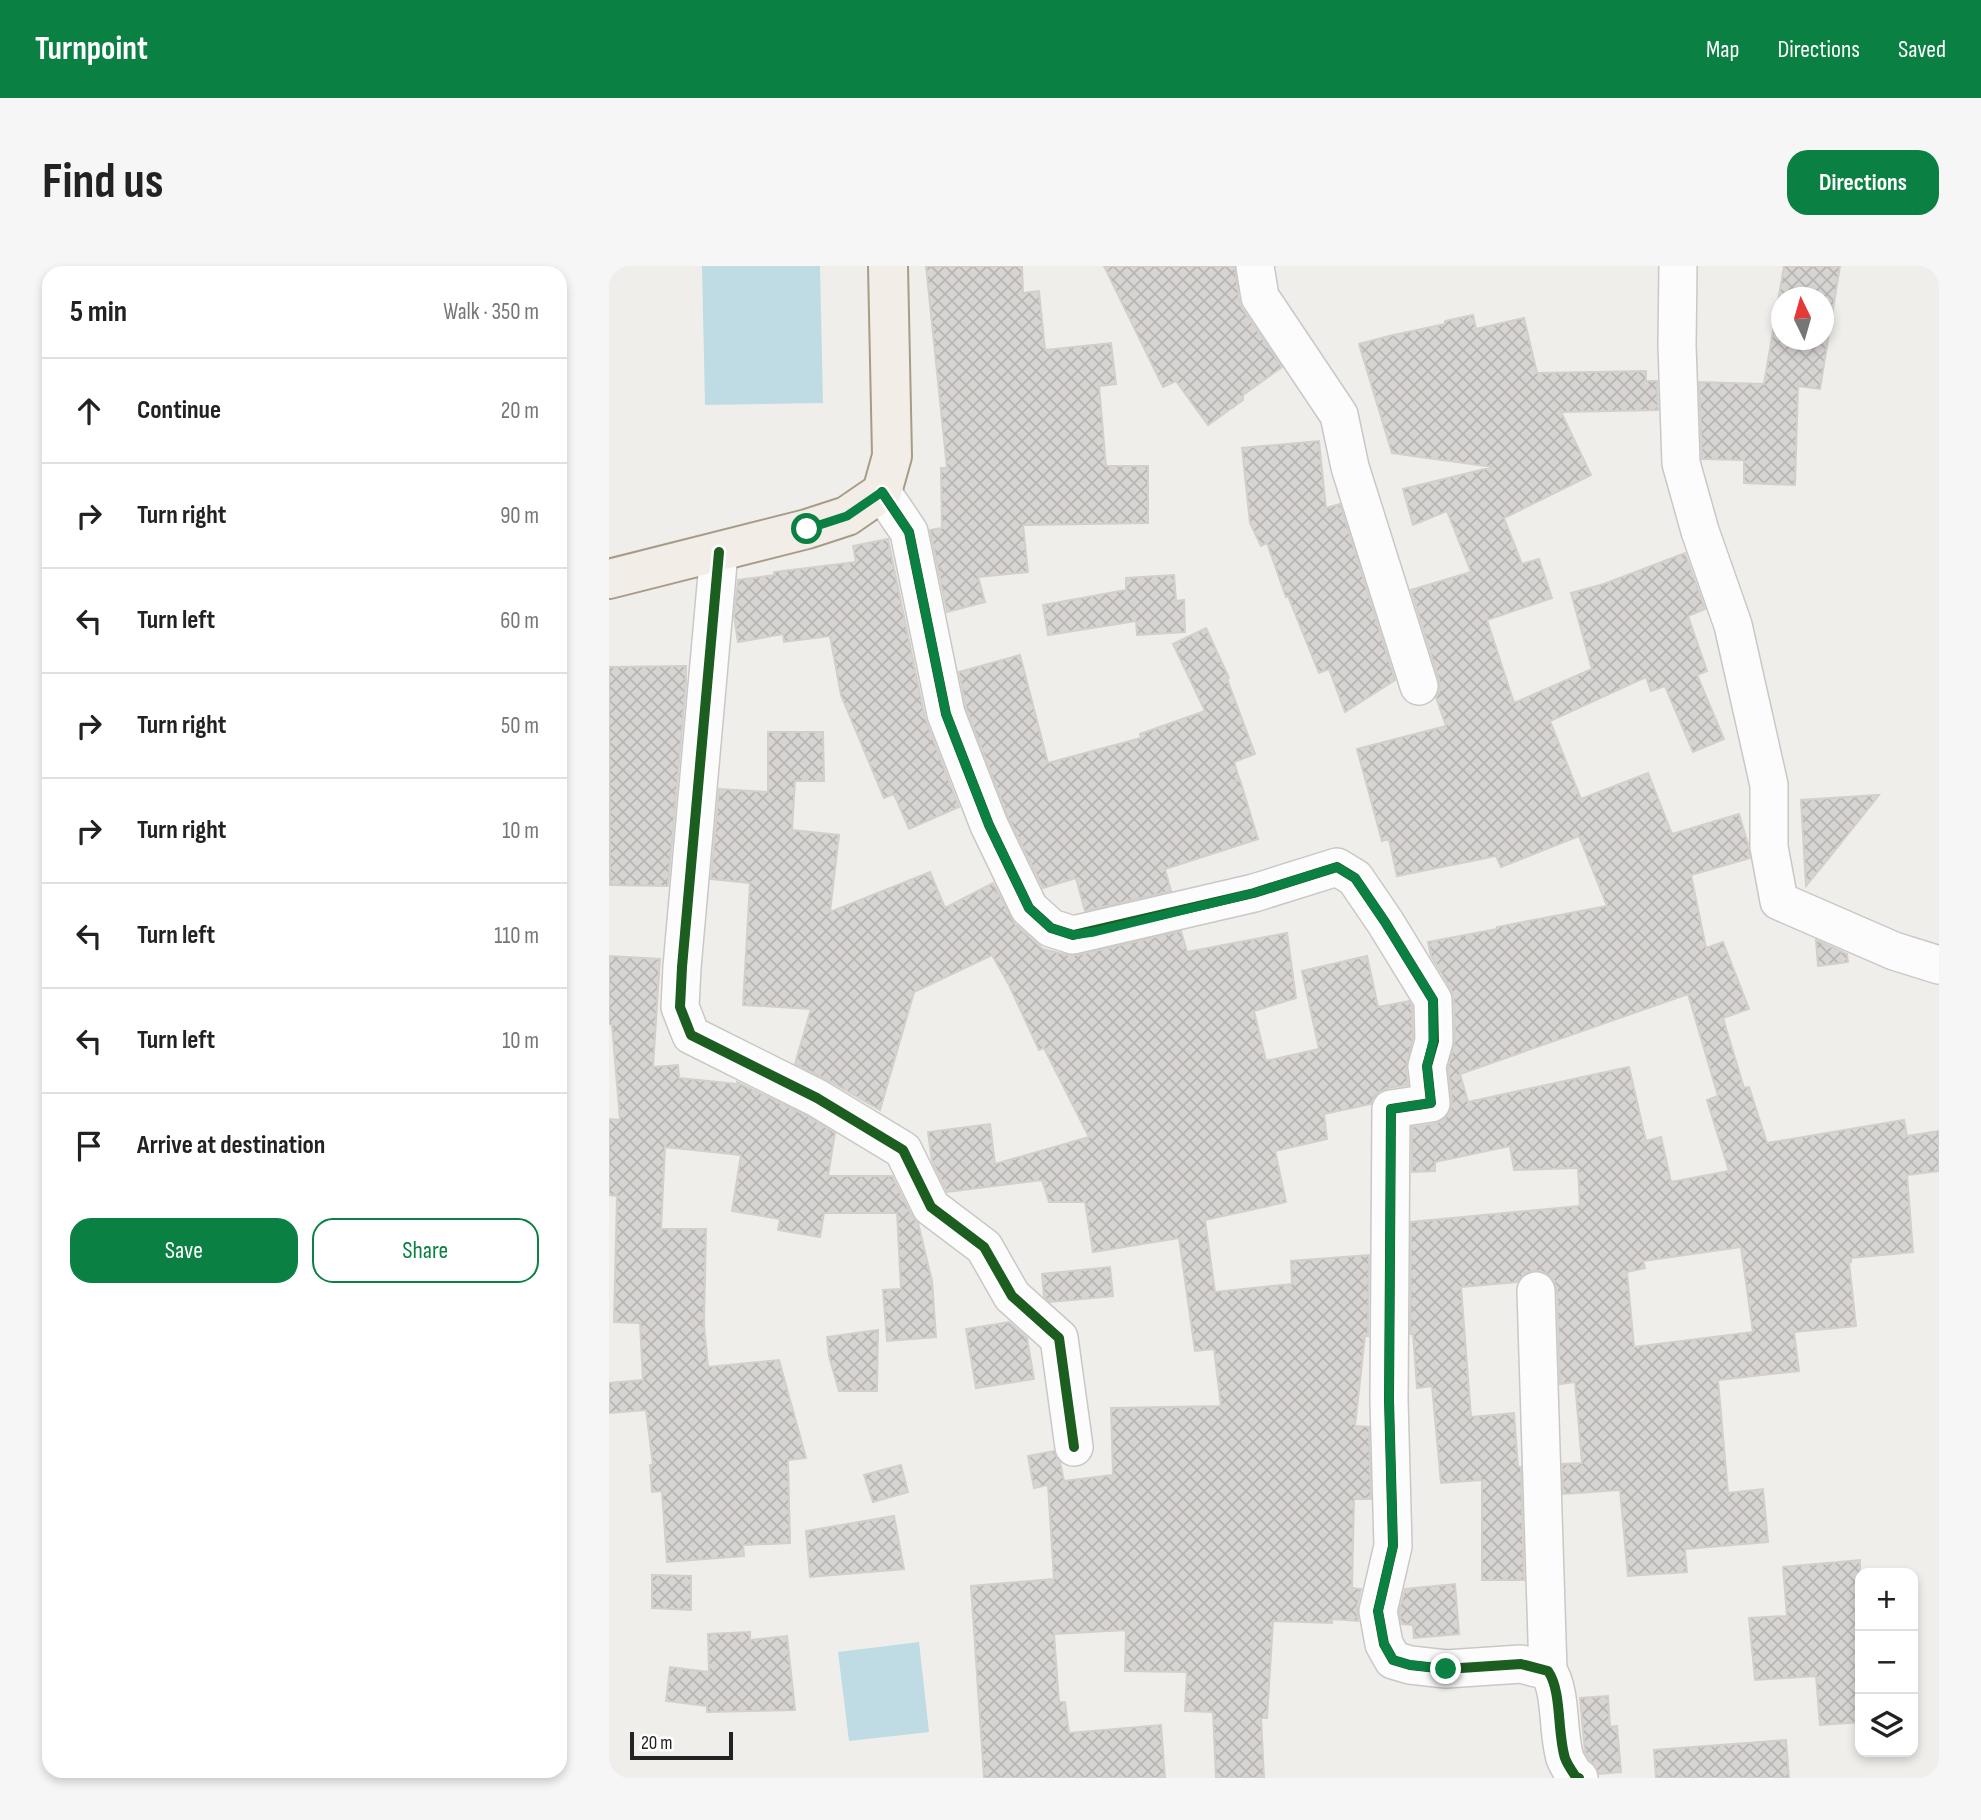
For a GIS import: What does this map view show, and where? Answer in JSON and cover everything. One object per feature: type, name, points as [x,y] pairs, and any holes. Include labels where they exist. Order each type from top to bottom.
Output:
[{"type":"main road","points":[[609,579],[807,529],[847,516],[882,492],[892,456],[888,266]]},
{"type":"street","points":[[1255,266],[1260,297],[1339,415],[1350,467],[1419,686]]},
{"type":"street","points":[[1678,266],[1682,463],[1700,531],[1733,625],[1769,785],[1769,847],[1779,901],[1894,951],[1939,965]]},
{"type":"street","points":[[882,492],[909,532],[946,714],[989,825],[1029,908],[1051,928],[1073,935],[1254,893],[1337,867],[1355,878],[1433,1000],[1433,1041],[1427,1066],[1431,1103],[1391,1109],[1389,1400],[1393,1546],[1378,1611],[1384,1644],[1393,1660],[1446,1669],[1521,1664],[1548,1671]]},
{"type":"street","points":[[719,552],[682,967],[680,1007],[691,1035],[817,1098],[903,1150],[931,1207],[984,1247],[1012,1297],[1059,1338],[1075,1447]]},
{"type":"street","points":[[1536,1291],[1548,1671],[1554,1679],[1565,1760],[1579,1778]]},
{"type":"water","points":[[702,266],[820,266],[823,403],[705,405]]},
{"type":"water","points":[[919,1642],[929,1732],[849,1741],[838,1652]]},
{"type":"building","points":[[926,266],[1022,266],[1023,293],[1039,291],[1045,350],[1111,343],[1116,384],[1099,386],[1106,466],[1148,466],[1148,523],[1023,525],[1028,572],[978,577],[985,602],[947,612],[930,530],[942,528],[941,468],[947,468]]},
{"type":"building","points":[[1104,266],[1235,266],[1242,308],[1282,367],[1208,425],[1176,381],[1163,387]]},
{"type":"building","points":[[1784,266],[1840,266],[1834,303],[1834,287],[1780,287]]},
{"type":"building","points":[[1473,315],[1476,329],[1524,318],[1537,373],[1646,371],[1646,381],[1657,381],[1658,410],[1561,412],[1591,475],[1504,518],[1522,564],[1539,559],[1552,598],[1487,620],[1514,703],[1592,669],[1571,593],[1604,584],[1685,553],[1705,609],[1688,616],[1707,671],[1697,675],[1724,739],[1693,752],[1665,686],[1651,691],[1646,677],[1550,721],[1581,799],[1648,773],[1672,834],[1739,814],[1750,858],[1691,875],[1706,948],[1723,942],[1749,1009],[1723,1018],[1744,1088],[1749,1087],[1767,1143],[1904,1120],[1907,1136],[1939,1131],[1939,1171],[1907,1175],[1913,1252],[1851,1258],[1849,1262],[1856,1326],[1794,1332],[1799,1371],[1718,1380],[1728,1493],[1763,1489],[1768,1542],[1685,1549],[1687,1572],[1628,1576],[1620,1490],[1563,1494],[1562,1464],[1582,1463],[1575,1382],[1560,1384],[1557,1290],[1554,1281],[1546,1273],[1535,1270],[1524,1274],[1517,1282],[1461,1287],[1471,1417],[1514,1413],[1518,1467],[1521,1467],[1524,1580],[1482,1580],[1482,1480],[1441,1483],[1432,1386],[1417,1388],[1413,1334],[1410,1334],[1411,1222],[1580,1206],[1578,1168],[1514,1170],[1510,1146],[1435,1162],[1435,1171],[1412,1172],[1412,1127],[1443,1120],[1450,1112],[1452,1101],[1448,1068],[1455,1040],[1454,999],[1431,956],[1428,942],[1607,906],[1579,836],[1501,867],[1496,856],[1397,876],[1389,839],[1382,841],[1357,749],[1446,726],[1436,697],[1440,690],[1439,680],[1411,590],[1471,572],[1447,511],[1413,525],[1403,489],[1493,467],[1392,453],[1359,344],[1445,324],[1445,321]],"holes":[[[1688,994],[1718,1096],[1707,1100],[1729,1171],[1671,1182],[1661,1137],[1646,1141],[1629,1067],[1468,1102],[1460,1074]],[[1741,1247],[1753,1332],[1634,1347],[1627,1272],[1645,1268],[1643,1261]]]},
{"type":"building","points":[[1771,343],[1771,350],[1826,350],[1820,389],[1798,386],[1795,485],[1744,483],[1744,460],[1702,459],[1699,382],[1764,384]]},
{"type":"building","points":[[1319,441],[1326,508],[1340,504],[1395,680],[1345,712],[1329,669],[1319,673],[1288,596],[1286,597],[1267,543],[1261,546],[1250,523],[1242,448]]},
{"type":"building","points":[[888,539],[925,718],[959,807],[909,829],[894,794],[884,798],[841,695],[830,636],[784,642],[783,634],[738,642],[734,616],[738,580],[775,575],[774,572],[856,562],[853,546]]},
{"type":"building","points":[[1174,575],[1176,601],[1184,600],[1185,632],[1137,635],[1136,621],[1048,635],[1043,605],[1126,590],[1126,578]]},
{"type":"building","points":[[1206,628],[1229,678],[1227,679],[1255,754],[1234,762],[1239,778],[1233,782],[1240,780],[1258,839],[1165,869],[1171,891],[1085,911],[1076,878],[1043,888],[1008,817],[966,708],[959,672],[1020,655],[1048,763],[1141,738],[1140,734],[1205,711],[1173,644]]},
{"type":"building","points":[[686,666],[668,886],[610,885],[609,667]]},
{"type":"building","points":[[768,732],[823,732],[824,781],[795,781],[792,830],[839,835],[830,912],[930,872],[945,908],[993,883],[1015,924],[1043,949],[1067,955],[1078,955],[1181,931],[1187,952],[1287,933],[1296,998],[1254,1011],[1266,1061],[1319,1049],[1302,971],[1367,956],[1378,1007],[1409,1001],[1412,1006],[1413,1038],[1406,1068],[1408,1085],[1379,1092],[1371,1104],[1324,1114],[1327,1139],[1275,1151],[1286,1202],[1205,1220],[1215,1292],[1292,1284],[1291,1261],[1369,1255],[1368,1336],[1365,1336],[1355,1426],[1369,1427],[1371,1499],[1354,1499],[1352,1588],[1361,1589],[1357,1607],[1358,1621],[1273,1621],[1267,1718],[1261,1718],[1264,1778],[1216,1778],[1213,1712],[1185,1711],[1187,1672],[1125,1671],[1126,1630],[1054,1634],[1059,1702],[1065,1702],[1069,1733],[1161,1725],[1165,1778],[984,1778],[971,1586],[1054,1579],[1048,1485],[1034,1488],[1028,1456],[1054,1451],[1060,1462],[1064,1481],[1113,1475],[1111,1408],[1221,1406],[1214,1349],[1195,1351],[1179,1238],[1093,1252],[1085,1202],[1049,1202],[1042,1180],[947,1192],[932,1161],[928,1132],[990,1124],[995,1164],[1089,1137],[1044,1048],[1039,1050],[992,955],[914,992],[880,1110],[795,1064],[811,1009],[743,1005],[750,883],[711,879],[719,789],[768,792]]},
{"type":"building","points":[[1879,795],[1829,858],[1806,886],[1801,800]]},
{"type":"building","points":[[1816,940],[1847,954],[1848,962],[1818,966]]},
{"type":"building","points":[[609,956],[660,959],[653,1067],[678,1065],[679,1078],[737,1082],[807,1116],[835,1133],[828,1176],[892,1176],[918,1223],[932,1281],[936,1337],[887,1341],[883,1290],[901,1289],[897,1213],[824,1213],[820,1237],[778,1230],[780,1219],[732,1211],[741,1155],[665,1147],[661,1229],[706,1229],[704,1324],[708,1367],[779,1360],[806,1458],[788,1460],[790,1543],[743,1545],[744,1556],[667,1562],[662,1491],[652,1492],[650,1465],[653,1465],[646,1410],[609,1413],[609,1383],[643,1380],[640,1323],[614,1322],[617,1196],[609,1195],[609,1119],[620,1120],[612,1025],[609,1024]]},
{"type":"building","points":[[1110,1267],[1113,1296],[1050,1302],[1044,1297],[1042,1274]]},
{"type":"building","points":[[1009,1322],[1027,1338],[1034,1379],[976,1388],[966,1329]]},
{"type":"building","points":[[878,1330],[877,1391],[839,1391],[829,1356],[827,1337]]},
{"type":"building","points":[[901,1465],[908,1492],[873,1502],[864,1475]]},
{"type":"building","points":[[894,1516],[904,1569],[810,1577],[806,1531]]},
{"type":"building","points":[[1860,1560],[1860,1568],[1855,1568],[1855,1722],[1820,1725],[1816,1676],[1755,1680],[1749,1618],[1787,1616],[1783,1567]]},
{"type":"building","points":[[652,1575],[691,1576],[691,1610],[652,1608]]},
{"type":"building","points":[[1455,1584],[1459,1634],[1414,1638],[1413,1625],[1402,1624],[1399,1612],[1405,1589]]},
{"type":"building","points":[[750,1632],[750,1640],[787,1636],[795,1710],[707,1712],[707,1706],[666,1701],[670,1667],[709,1672],[708,1634]]},
{"type":"building","points":[[1608,1696],[1610,1727],[1617,1726],[1621,1772],[1599,1774],[1585,1752],[1580,1698]]},
{"type":"building","points":[[1786,1740],[1789,1778],[1656,1778],[1654,1750]]},
{"type":"cycle path","points":[[882,492],[909,532],[946,714],[989,825],[1029,908],[1051,928],[1073,935],[1254,893],[1337,867],[1355,878],[1433,1000],[1434,1041],[1427,1066],[1431,1103],[1391,1109],[1389,1400],[1393,1546],[1378,1611],[1384,1644],[1393,1660],[1410,1665],[1446,1669],[1521,1664],[1548,1671],[1555,1689],[1565,1758],[1579,1778]]},
{"type":"cycle path","points":[[719,552],[682,967],[680,1007],[691,1035],[817,1098],[903,1150],[931,1207],[984,1247],[1012,1296],[1059,1338],[1074,1447]]},
{"type":"route","points":[[807,529],[847,516],[882,492],[909,532],[946,714],[989,825],[1029,908],[1051,928],[1073,935],[1094,932],[1254,893],[1337,867],[1355,878],[1409,958],[1433,1000],[1433,1041],[1427,1066],[1431,1103],[1391,1109],[1389,1400],[1393,1546],[1378,1611],[1384,1644],[1393,1660],[1446,1669]]}]
